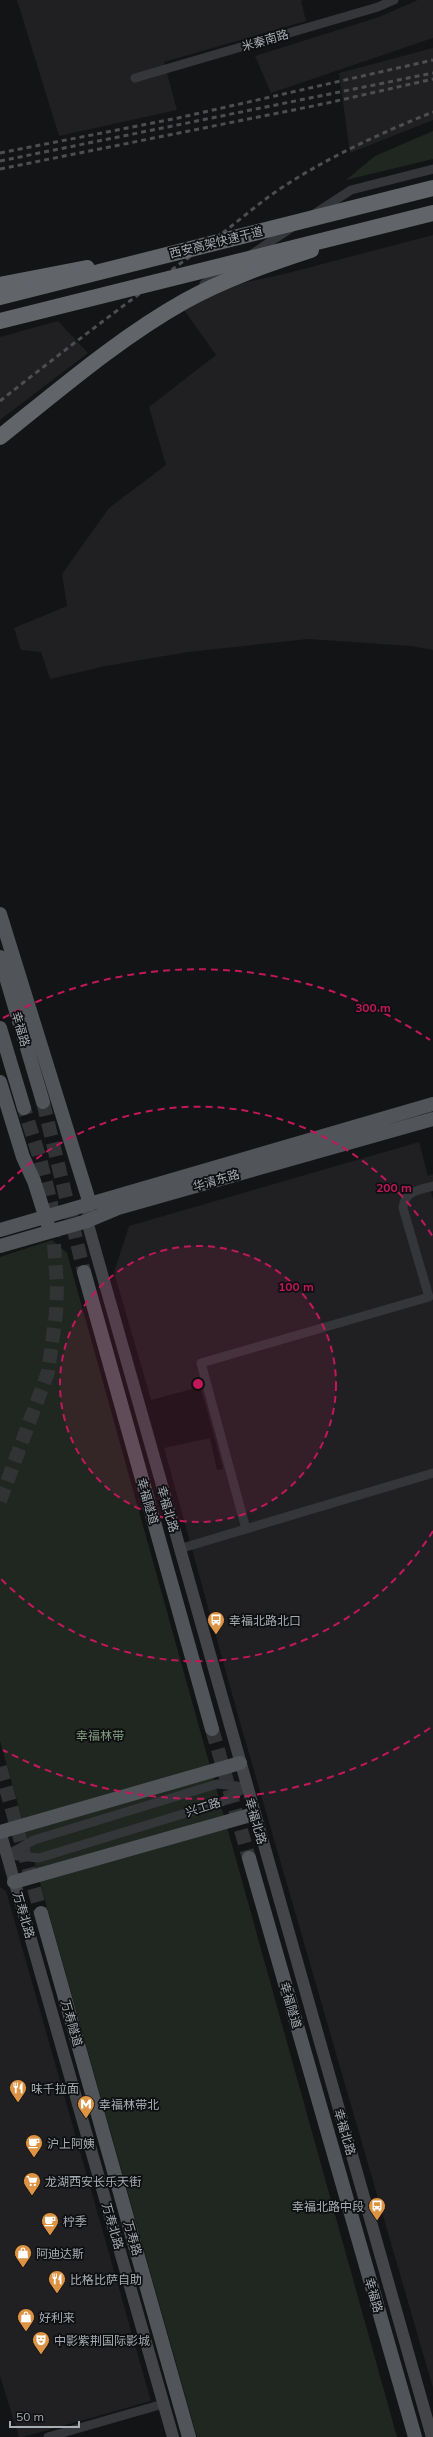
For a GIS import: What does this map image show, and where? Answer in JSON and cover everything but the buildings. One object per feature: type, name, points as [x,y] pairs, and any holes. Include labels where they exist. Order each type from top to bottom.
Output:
[{"type":"highway","name":"西安高架快速干道","points":[[0,297],[180,250],[433,188]]},
{"type":"highway","name":"西安高架快速干道","points":[[0,321],[433,213]]},
{"type":"highway","points":[[0,437],[126,339],[185,301],[223,282],[268,264],[390,224]]},
{"type":"highway","points":[[0,285],[180,250]]},
{"type":"highway","points":[[0,446],[28,415]]},
{"type":"main road","points":[[1,916],[90,1204]]},
{"type":"main road","name":"幸福路","points":[[0,957],[43,1102]]},
{"type":"main road","name":"幸福路","points":[[0,1028],[24,1108]]},
{"type":"main road","points":[[0,1082],[23,1157],[34,1181],[50,1232]]},
{"type":"main road","name":"华清东路","points":[[0,1230],[433,1104]]},
{"type":"main road","name":"华清东路","points":[[0,1246],[87,1221],[118,1208],[433,1119]]},
{"type":"main road","name":"幸福北路","points":[[90,1204],[87,1221],[246,1787],[432,2437]]},
{"type":"main road","name":"幸福隧道","points":[[84,1272],[212,1729]]},
{"type":"main road","points":[[0,1831],[240,1763]]},
{"type":"main road","points":[[14,1882],[254,1814]]},
{"type":"main road","name":"万寿北路","points":[[0,1831],[4,1856],[14,1882],[173,2437]]},
{"type":"main road","name":"幸福隧道","points":[[249,1858],[334,2152]]},
{"type":"main road","name":"万寿隧道","points":[[41,1913],[103,2132]]},
{"type":"main road","name":"万寿路","points":[[103,2132],[189,2437]]},
{"type":"main road","name":"幸福路","points":[[334,2152],[415,2437]]},
{"type":"main road","points":[[359,2242],[364,2199]]},
{"type":"main road","points":[[136,2307],[164,2350]]},
{"type":"street","name":"米秦南路","points":[[135,78],[378,7],[394,0]]},
{"type":"street","points":[[198,288],[351,190],[433,169]]},
{"type":"street","points":[[246,1528],[201,1363],[429,1296],[403,1208],[403,1201],[408,1194],[433,1186]]},
{"type":"street","points":[[179,1549],[433,1473]]},
{"type":"street","name":"兴工路","points":[[4,1856],[34,1840],[217,1784],[246,1787]]},
{"type":"street","name":"兴工路","points":[[4,1856],[39,1858],[222,1802],[246,1787]]},
{"type":"street","points":[[48,2437],[163,2404]]},
{"type":"shaded area","points":[[17,0],[304,0],[301,1],[306,21],[164,62],[177,110],[59,136]]},
{"type":"shaded area","points":[[418,0],[433,0],[433,38],[271,93],[255,56],[379,17]]},
{"type":"shaded area","points":[[433,48],[433,120],[350,153],[339,73]]},
{"type":"shaded area","points":[[433,235],[433,650],[411,646],[308,639],[188,652],[106,666],[50,679],[41,652],[21,650],[14,628],[67,606],[62,574],[109,508],[166,465],[149,407],[216,355],[182,307],[198,293],[288,273]]},
{"type":"shaded area","points":[[58,321],[88,353],[0,420],[0,337]]},
{"type":"shaded area","points":[[419,1142],[428,1176],[433,1174],[433,1191],[431,1192],[433,1199],[433,2388],[237,1712],[164,1448],[210,1438],[217,1470],[223,1469],[206,1407],[200,1387],[151,1400],[114,1272],[129,1226]]},
{"type":"shaded area","points":[[0,1887],[6,1891],[151,2401],[23,2437],[19,2437],[0,2376]]},
{"type":"green space","points":[[433,131],[433,159],[346,180],[375,156]]},
{"type":"green space","name":"幸福林带","points":[[52,1240],[67,1253],[397,2437],[197,2437],[0,1741],[0,1257]]},
{"type":"tunnel","points":[[43,1102],[84,1272]]},
{"type":"tunnel","points":[[0,1501],[48,1372],[56,1314],[57,1286],[51,1203],[40,1159],[24,1108]]},
{"type":"tunnel","points":[[212,1729],[249,1858]]},
{"type":"tunnel","points":[[0,1767],[41,1913]]},
{"type":"railway","points":[[0,153],[178,118],[433,60]]},
{"type":"railway","points":[[0,161],[433,73]]},
{"type":"railway","points":[[0,169],[323,104],[433,79]]},
{"type":"railway","points":[[0,401],[103,321],[286,185],[347,150],[433,112]]},
{"type":"place","name":"幸福北路北口","points":[[216,1635]]},
{"type":"place","name":"味千拉面","points":[[18,2103]]},
{"type":"place","name":"幸福林带北","points":[[86,2119]]},
{"type":"place","name":"沪上阿姨","points":[[34,2158]]},
{"type":"place","name":"龙湖西安长乐天街","points":[[32,2196]]},
{"type":"place","name":"幸福北路中段","points":[[377,2221]]},
{"type":"place","name":"柠季","points":[[50,2236]]},
{"type":"place","name":"阿迪达斯","points":[[23,2268]]},
{"type":"place","name":"比格比萨自助","points":[[57,2294]]},
{"type":"place","name":"好利来","points":[[26,2332]]},
{"type":"place","name":"中影紫荆国际影城","points":[[41,2355]]}]
